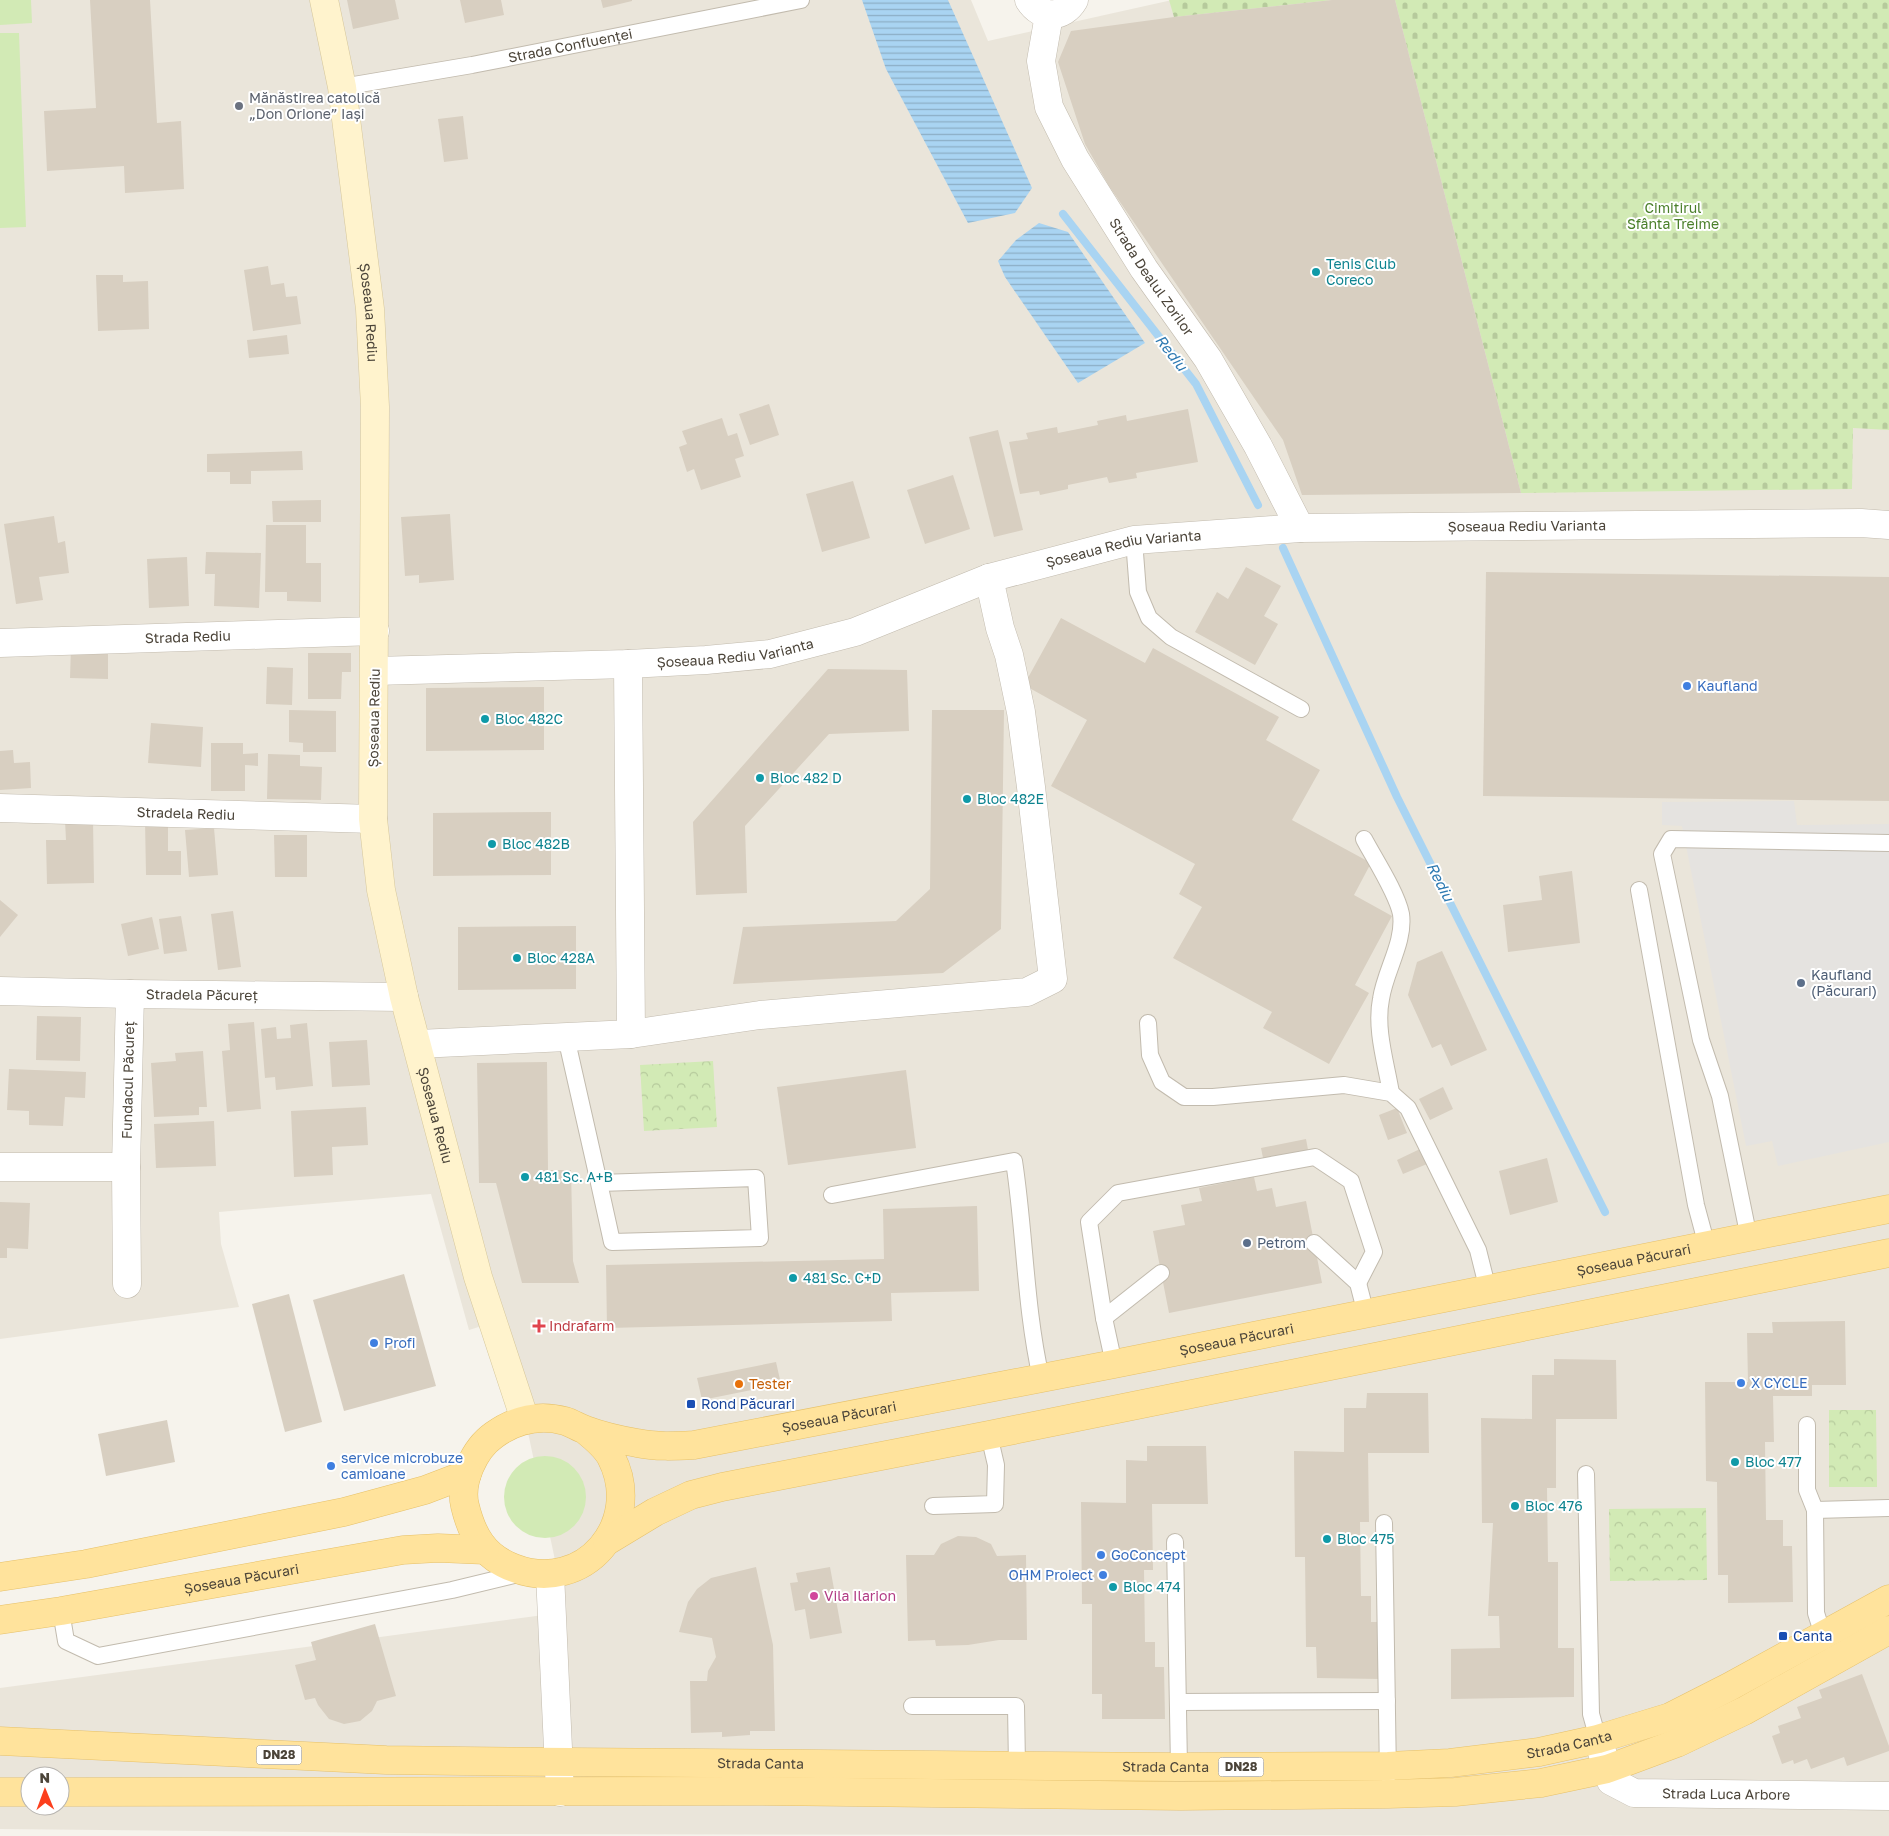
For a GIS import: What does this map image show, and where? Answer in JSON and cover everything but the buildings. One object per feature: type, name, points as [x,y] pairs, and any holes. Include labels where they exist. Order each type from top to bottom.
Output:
[{"type":"main road","name":"Șoseaua Rediu","points":[[324,0],[342,87],[370,309],[375,407],[373,819],[381,890],[404,997],[418,1044],[478,1277],[525,1420]]},
{"type":"main road","name":"Șoseaua Păcurari","points":[[1889,1209],[694,1446],[666,1447],[639,1444],[585,1430],[566,1421],[546,1418],[525,1420],[505,1427],[488,1439],[475,1455],[467,1474],[464,1501],[470,1527],[485,1550],[503,1564],[537,1573],[566,1571],[582,1564],[596,1554],[608,1541],[655,1512],[692,1495],[754,1480],[989,1435],[1889,1252]]},
{"type":"main road","name":"Șoseaua Păcurari","points":[[585,1430],[599,1441],[610,1456],[617,1472],[621,1490],[618,1516],[608,1541]]},
{"type":"main road","points":[[0,1577],[113,1559],[344,1512],[425,1490],[467,1474]]},
{"type":"main road","name":"Șoseaua Păcurari","points":[[0,1620],[61,1611],[403,1550],[438,1548],[485,1550]]},
{"type":"main road","name":"Strada Canta","points":[[558,1762],[1180,1767],[1388,1766],[1450,1762],[1539,1752],[1598,1739],[1670,1717],[1729,1687],[1889,1599]]},
{"type":"main road","name":"Strada Canta","points":[[560,1792],[847,1792],[1181,1796],[1455,1792],[1541,1783],[1607,1769],[1677,1743],[1744,1711],[1889,1630]]},
{"type":"main road","name":"DN28","points":[[0,1741],[386,1760],[558,1762]]},
{"type":"main road","points":[[0,1792],[20,1792]]},
{"type":"main road","name":"DN28","points":[[70,1792],[560,1792]]},
{"type":"street","points":[[1039,7],[1065,11],[1074,0]]},
{"type":"street","name":"Strada Dealul Zorilor","points":[[1039,7],[1041,61],[1049,106],[1075,159],[1144,269],[1208,359],[1258,446],[1300,528]]},
{"type":"street","name":"Șoseaua Rediu Varianta","points":[[375,671],[628,664],[770,654],[855,632],[989,578],[1134,540],[1300,528],[1861,523],[1889,525]]},
{"type":"street","points":[[418,1044],[631,1034],[760,1015],[1027,992],[1053,979],[1032,787],[1021,712],[1009,655],[1000,628],[989,578]]},
{"type":"street","name":"Strada Rediu","points":[[0,643],[375,632]]},
{"type":"street","points":[[628,664],[631,1034]]},
{"type":"street","name":"Stradela Rediu","points":[[0,808],[373,819]]},
{"type":"street","name":"Stradela Păcureț","points":[[0,990],[130,994],[404,997]]},
{"type":"street","name":"Fundacul Păcureț","points":[[127,1284],[126,1168],[130,994]]},
{"type":"street","points":[[0,1167],[126,1168]]},
{"type":"street","points":[[537,1573],[560,1792]]},
{"type":"street","name":"Strada Luca Arbore","points":[[1598,1739],[1611,1781],[1634,1793],[1889,1796]]},
{"type":"lane","name":"Strada Confluenței","points":[[342,87],[472,65],[800,0]]},
{"type":"lane","points":[[1134,540],[1138,592],[1149,618],[1171,637],[1301,710]]},
{"type":"lane","points":[[1364,839],[1393,894],[1400,914],[1400,934],[1380,999],[1379,1023],[1391,1093]]},
{"type":"lane","points":[[1749,1238],[1720,1096],[1701,1040],[1662,854],[1671,839],[1889,843]]},
{"type":"lane","points":[[1638,890],[1694,1195],[1706,1246]]},
{"type":"lane","points":[[1148,1023],[1150,1056],[1162,1082],[1184,1097],[1213,1097],[1344,1084],[1391,1093],[1408,1108],[1478,1250],[1488,1290]]},
{"type":"lane","points":[[566,1037],[612,1242],[760,1238],[756,1178],[599,1183]]},
{"type":"lane","points":[[1114,1364],[1104,1318],[1089,1222],[1118,1193],[1315,1157],[1352,1181],[1374,1252],[1358,1283]]},
{"type":"lane","points":[[832,1195],[1014,1161],[1021,1205],[1034,1346],[1041,1378]]},
{"type":"lane","points":[[1314,1243],[1358,1283],[1366,1314]]},
{"type":"lane","points":[[1104,1318],[1161,1273]]},
{"type":"lane","points":[[1807,1425],[1807,1490],[1815,1510],[1816,1613],[1823,1635]]},
{"type":"lane","points":[[932,1506],[995,1504],[996,1466],[989,1435]]},
{"type":"lane","points":[[1586,1474],[1590,1714],[1598,1739]]},
{"type":"lane","points":[[1815,1510],[1888,1508]]},
{"type":"lane","points":[[1384,1523],[1388,1794]]},
{"type":"lane","points":[[1175,1542],[1180,1767]]},
{"type":"lane","points":[[61,1611],[66,1641],[98,1656],[537,1573]]},
{"type":"lane","points":[[1179,1702],[1387,1701]]},
{"type":"lane","points":[[912,1706],[1016,1706],[1017,1766]]},
{"type":"shaded area","points":[[0,0],[971,0],[988,41],[1172,0],[1889,0],[1889,1836],[494,1834],[0,1829],[0,1688],[566,1612],[504,1319],[469,1330],[431,1194],[219,1212],[221,1244],[239,1307],[0,1339]]},
{"type":"shaded area","name":"Kaufland (Păcurari)","points":[[1794,801],[1797,825],[1889,824],[1889,1142],[1778,1166],[1772,1141],[1746,1146],[1682,826],[1662,825],[1662,802]]},
{"type":"green space","points":[[0,0],[31,0],[32,23],[0,25]]},
{"type":"green space","points":[[1169,0],[1332,0],[1174,17]]},
{"type":"green space","name":"Cimitirul Sfânta Treime","points":[[1395,0],[1889,0],[1889,430],[1853,428],[1852,489],[1521,493]]},
{"type":"green space","points":[[0,33],[19,33],[26,227],[0,228]]},
{"type":"green space","points":[[713,1061],[717,1127],[644,1131],[640,1065]]},
{"type":"green space","points":[[1829,1410],[1876,1410],[1877,1487],[1829,1487]]},
{"type":"green space","points":[[545,1456],[561,1459],[574,1468],[583,1481],[586,1497],[583,1513],[574,1526],[561,1535],[545,1538],[529,1535],[516,1526],[507,1513],[504,1497],[507,1481],[516,1468],[529,1459]]},
{"type":"green space","points":[[1706,1508],[1707,1580],[1610,1581],[1609,1509]]},
{"type":"water","points":[[862,0],[948,0],[1032,188],[1015,213],[968,223],[886,69]]},
{"type":"water","points":[[1039,223],[1068,232],[1145,343],[1078,383],[1005,277],[998,261],[1016,240]]},
{"type":"waterway","name":"Rediu","points":[[1063,214],[1196,384],[1258,505]]},
{"type":"waterway","name":"Rediu","points":[[1283,548],[1397,797],[1605,1212]]},
{"type":"place","name":"Mănăstirea catolică „Don Orione” Iași","points":[[239,106]]},
{"type":"place","name":"Tenis Club Coreco","points":[[1316,272]]},
{"type":"place","name":"Kaufland","points":[[1687,686]]},
{"type":"place","name":"Bloc 482C","points":[[485,719]]},
{"type":"place","name":"Bloc 482 D","points":[[760,778]]},
{"type":"place","name":"Bloc 482E","points":[[967,799]]},
{"type":"place","name":"Bloc 482B","points":[[492,844]]},
{"type":"place","name":"Bloc 428A","points":[[517,958]]},
{"type":"place","name":"Kaufland (Păcurari)","points":[[1801,983]]},
{"type":"place","name":"481 Sc. A+B","points":[[525,1177]]},
{"type":"place","name":"Petrom","points":[[1247,1243]]},
{"type":"place","name":"481 Sc. C+D","points":[[793,1278]]},
{"type":"place","name":"Indrafarm","points":[[539,1326]]},
{"type":"place","name":"Profi","points":[[374,1343]]},
{"type":"place","name":"X CYCLE","points":[[1741,1383]]},
{"type":"place","name":"Tester","points":[[739,1384]]},
{"type":"place","name":"Rond Păcurari","points":[[691,1404]]},
{"type":"place","name":"Bloc 477","points":[[1735,1462]]},
{"type":"place","name":"service microbuze camioane","points":[[331,1466]]},
{"type":"place","name":"Bloc 476","points":[[1515,1506]]},
{"type":"place","name":"Bloc 475","points":[[1327,1539]]},
{"type":"place","name":"GoConcept","points":[[1101,1555]]},
{"type":"place","name":"OHM Proiect","points":[[1103,1575]]},
{"type":"place","name":"Bloc 474","points":[[1113,1587]]},
{"type":"place","name":"Vila Ilarion","points":[[814,1596]]},
{"type":"place","name":"Canta","points":[[1783,1636]]}]
